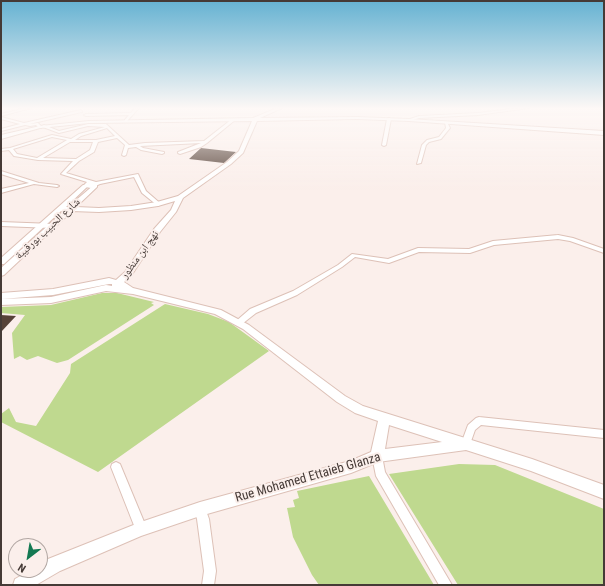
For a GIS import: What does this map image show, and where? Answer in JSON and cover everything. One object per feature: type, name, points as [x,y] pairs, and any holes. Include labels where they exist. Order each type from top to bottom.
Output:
[{"type":"street","points":[[38,159],[79,135]]},
{"type":"street","points":[[180,153],[198,147],[214,135]]},
{"type":"street","points":[[60,209],[162,212],[180,197],[229,163],[241,152],[248,135]]},
{"type":"street","points":[[384,145],[385,135]]},
{"type":"street","points":[[419,163],[424,145],[428,141],[440,138],[442,135]]},
{"type":"street","points":[[1,150],[10,149],[52,136],[70,141],[95,141],[116,137],[127,147]]},
{"type":"street","points":[[95,141],[92,151],[77,160],[64,175],[82,178],[92,185],[136,175],[144,192],[162,212]]},
{"type":"street","points":[[127,147],[136,145],[206,142]]},
{"type":"street","points":[[136,145],[142,149],[162,153]]},
{"type":"street","points":[[124,155],[127,147]]},
{"type":"street","points":[[10,149],[16,155],[38,159],[77,160]]},
{"type":"street","points":[[1,172],[34,183],[58,186]]},
{"type":"street","points":[[1,191],[34,183]]},
{"type":"street","name":"شارع الحبيب بورقيبة","points":[[1,262],[60,209],[92,185]]},
{"type":"street","name":"شارع الحبيب بورقيبة","points":[[1,273],[53,226],[92,185]]},
{"type":"street","name":"نهج ابن منظور","points":[[115,286],[128,274],[146,246],[162,212],[174,211],[180,197]]},
{"type":"street","points":[[1,224],[53,226]]},
{"type":"street","points":[[239,322],[253,311],[295,293],[340,266],[354,255],[388,261],[418,250],[470,251],[493,243],[558,237],[571,239],[604,251]]},
{"type":"street","points":[[1,296],[53,292],[108,280],[115,286],[218,312],[239,322],[341,399],[359,410],[466,444],[475,424],[479,421],[604,434]]},
{"type":"street","points":[[1,302],[51,300],[115,286]]},
{"type":"street","points":[[384,419],[377,456],[380,473],[446,585]]},
{"type":"street","name":"Rue Mohamed Ettaieb Glanza","points":[[21,585],[54,565],[141,529],[200,509],[351,467],[377,456],[466,444],[532,465],[604,492]]},
{"type":"street","points":[[116,467],[141,529]]},
{"type":"street","points":[[200,509],[203,519],[210,570],[208,585]]},
{"type":"green space","points":[[102,293],[117,293],[154,302],[151,303],[154,305],[68,360],[57,363],[38,356],[27,360],[20,356],[14,359],[12,333],[25,315],[1,313],[1,307],[51,305]]},
{"type":"green space","points":[[165,304],[208,314],[229,322],[269,351],[98,472],[1,422],[1,414],[9,408],[16,422],[36,426],[70,373],[71,364]]},
{"type":"green space","points":[[459,464],[495,465],[604,509],[604,585],[458,585],[389,474]]},
{"type":"green space","points":[[369,476],[434,585],[319,585],[312,575],[293,537],[287,508],[295,507],[293,500],[299,498],[297,491]]},
{"type":"building","points":[[201,148],[236,152],[224,163],[189,159]]},
{"type":"building","points":[[1,315],[16,316],[1,332]]}]
